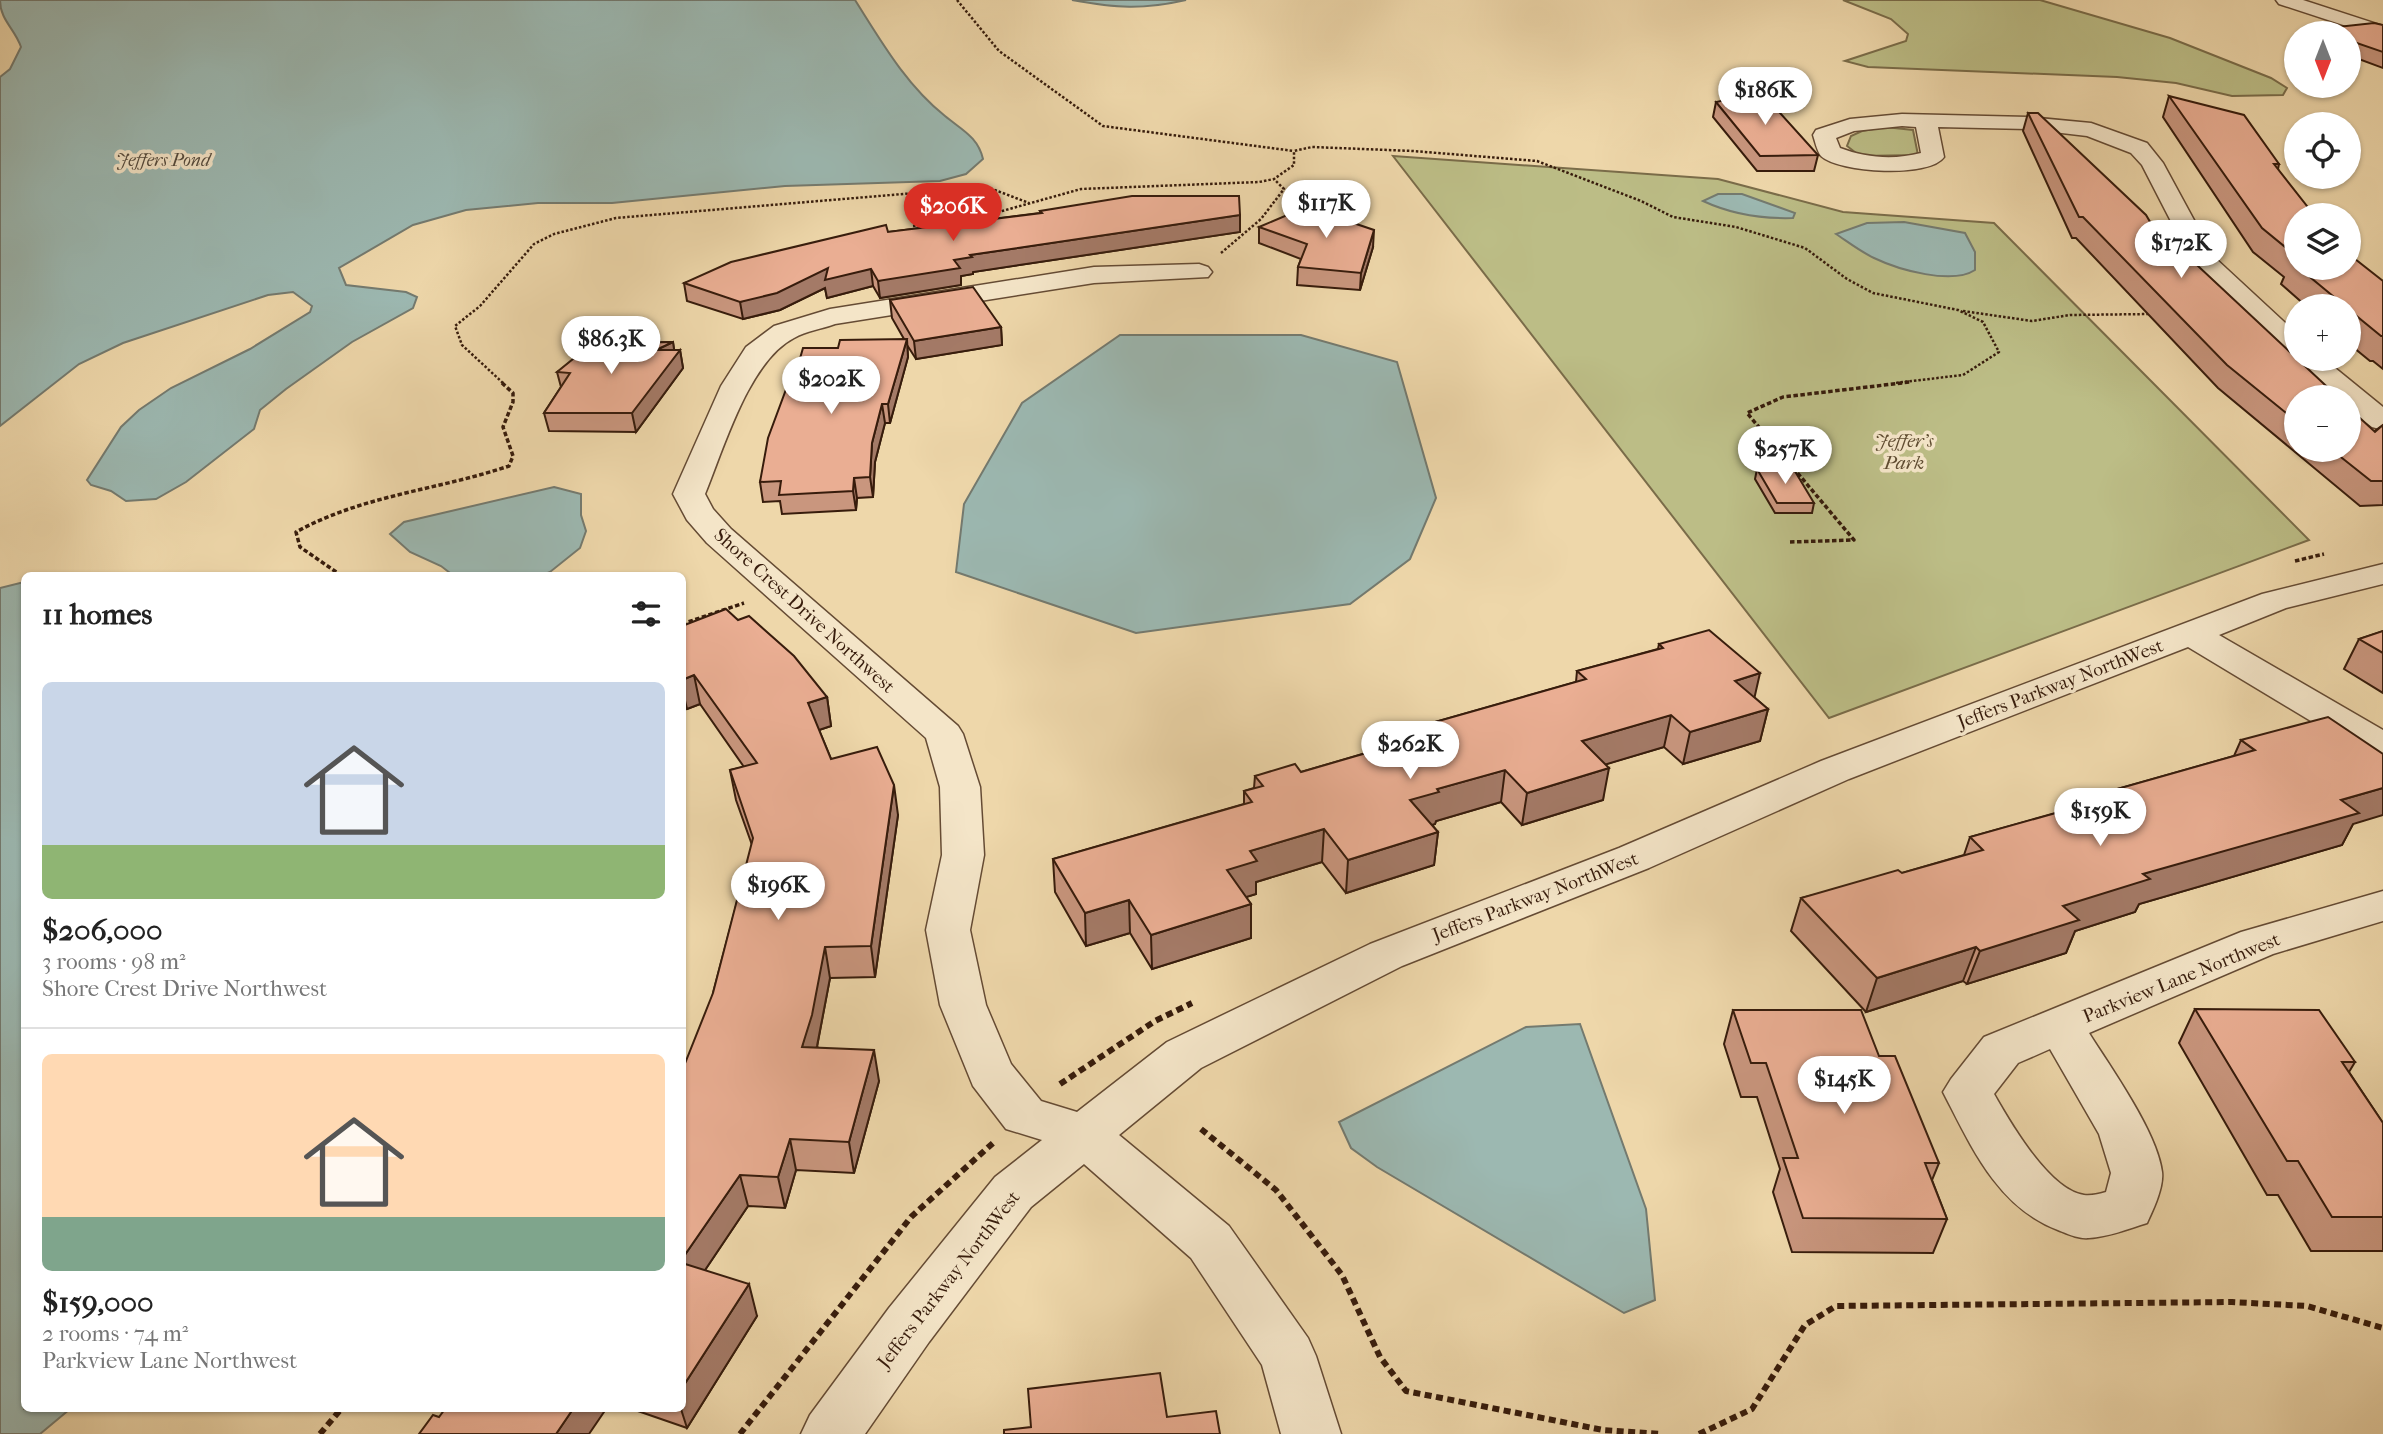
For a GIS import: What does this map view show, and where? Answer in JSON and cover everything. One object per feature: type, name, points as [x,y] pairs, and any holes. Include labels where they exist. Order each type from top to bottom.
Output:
[{"type":"street","points":[[2285,0],[2383,32]]},
{"type":"street","points":[[1926,120],[2028,123],[2091,130],[2139,148],[2152,163],[2203,261],[2284,337]]},
{"type":"street","name":"Shore Crest Drive Northwest","points":[[1083,1134],[1024,1115],[990,1073],[963,1006],[948,929],[962,855],[960,788],[944,734],[719,536],[699,513],[689,494],[736,386],[756,354],[784,332],[830,317],[1094,275],[1199,272]]},
{"type":"street","points":[[2321,371],[2383,421]]},
{"type":"street","name":"Jeffers Parkway NorthWest","points":[[831,1434],[909,1325],[1013,1192],[1184,1055],[1386,955],[1634,858],[1835,770],[2274,601],[2383,574]]},
{"type":"street","points":[[2190,633],[2383,747]]},
{"type":"street","name":"Parkview Lane Northwest","points":[[2060,1025],[2257,943],[2383,906]]},
{"type":"street","points":[[1083,1134],[1210,1242],[1288,1356],[1311,1434]]},
{"type":"path","points":[[957,0],[999,51],[1103,126],[1294,151],[1312,148],[1400,150],[1537,161],[1641,201],[1673,217],[1736,226],[1805,248],[1847,279],[1873,293],[2032,321],[2070,315],[2162,314]]},
{"type":"path","points":[[913,226],[995,213],[1081,189],[1216,185],[1275,179],[1294,165],[1294,151]]},
{"type":"path","points":[[1199,272],[1261,219],[1284,189],[1275,179]]},
{"type":"path","points":[[336,572],[300,547],[296,532],[321,515],[359,502],[483,476],[509,466],[513,456],[503,427],[513,402],[513,393],[462,345],[455,326],[480,306],[534,244],[554,234],[616,218],[986,187],[1029,204]]},
{"type":"path","points":[[1790,542],[1854,540],[1747,413],[1783,397],[1963,375],[1999,352],[1983,323],[1958,310]]},
{"type":"path","points":[[686,623],[781,590]]},
{"type":"path","points":[[1200,1129],[1276,1189],[1342,1275],[1380,1357],[1406,1391],[1603,1430],[1662,1434]]},
{"type":"path","points":[[1699,1434],[1752,1409],[1805,1325],[1836,1306],[2232,1302],[2307,1306],[2383,1328]]},
{"type":"path","points":[[320,1434],[338,1412]]},
{"type":"green space","points":[[1843,0],[2040,0],[2170,38],[2271,78],[2284,86],[2284,93],[2232,96],[2176,83],[2117,77],[1868,67],[1845,61],[1906,41],[1908,34],[1891,19]]},
{"type":"green space","points":[[1885,127],[1913,130],[1918,155],[1860,156],[1847,146],[1851,136]]},
{"type":"green space","name":"Jeffer's Park","points":[[1393,156],[1718,179],[1843,212],[1994,223],[2309,540],[1829,718]]},
{"type":"water","name":"Jeffers Pond","points":[[0,0],[855,0],[918,91],[973,139],[983,159],[966,174],[940,181],[785,186],[612,203],[538,203],[466,210],[413,225],[339,268],[346,285],[406,292],[417,297],[413,308],[352,342],[286,389],[260,410],[254,429],[186,482],[156,499],[126,501],[111,491],[91,485],[87,480],[121,427],[139,410],[171,388],[250,349],[310,312],[312,306],[293,292],[268,295],[123,343],[79,364],[0,426],[0,77],[10,69],[21,47],[2,13]]},
{"type":"water","points":[[1072,0],[1186,0],[1129,7]]},
{"type":"water","points":[[1718,194],[1742,194],[1795,213],[1793,218],[1770,218],[1736,212],[1703,201]]},
{"type":"water","points":[[1904,222],[1965,233],[1975,252],[1975,270],[1953,276],[1911,271],[1874,258],[1836,234],[1867,223]]},
{"type":"water","points":[[1120,335],[1301,335],[1397,362],[1436,498],[1410,559],[1350,604],[1136,633],[956,572],[964,504],[1022,403]]},
{"type":"water","points":[[554,487],[581,494],[581,515],[586,531],[580,548],[550,572],[449,572],[410,552],[390,534],[404,522]]},
{"type":"water","points":[[21,583],[21,1412],[66,1412],[40,1434],[0,1434],[0,588]]},
{"type":"water","points":[[1580,1024],[1646,1209],[1655,1300],[1624,1313],[1377,1167],[1351,1148],[1339,1122],[1526,1027]]},
{"type":"building","points":[[2361,24],[2383,25],[2383,52],[2361,44]]},
{"type":"building","points":[[1761,92],[1818,155],[1760,156],[1716,102]]},
{"type":"building","points":[[2169,96],[2244,115],[2279,164],[2274,164],[2284,177],[2284,189],[2294,189],[2305,203],[2284,203],[2284,246],[2262,228]]},
{"type":"building","points":[[2028,113],[2038,113],[2146,215],[2159,237],[2167,237],[2284,346],[2284,371],[2310,371],[2325,385],[2284,385],[2284,411],[2227,365],[2083,217],[2079,217]]},
{"type":"building","points":[[1132,196],[1239,196],[1240,215],[970,255],[972,257],[954,260],[960,268],[878,281],[871,269],[825,280],[828,268],[777,293],[740,302],[684,283],[731,262],[886,225],[888,232],[1042,213],[1040,211]]},
{"type":"building","points":[[1306,207],[1374,230],[1361,273],[1298,267],[1307,244],[1259,227]]},
{"type":"building","points":[[2361,264],[2383,281],[2383,336],[2361,320],[2361,294],[2330,294],[2314,280],[2361,280]]},
{"type":"building","points":[[973,287],[1001,327],[914,341],[890,300]]},
{"type":"building","points":[[615,325],[617,343],[673,342],[656,350],[680,350],[632,413],[544,413],[570,373],[557,372]]},
{"type":"building","points":[[907,339],[888,404],[882,404],[872,443],[870,477],[854,478],[853,491],[779,495],[781,481],[760,482],[768,438],[791,376],[795,376],[803,348],[838,348],[840,340]]},
{"type":"building","points":[[2361,419],[2375,432],[2383,425],[2383,481],[2371,481],[2347,462],[2361,462]]},
{"type":"building","points":[[1793,468],[1814,503],[1777,503],[1757,469]]},
{"type":"building","points":[[726,609],[738,620],[749,616],[794,656],[827,697],[808,703],[831,759],[877,747],[894,785],[871,946],[825,947],[812,1015],[802,1047],[874,1050],[849,1142],[790,1139],[778,1177],[740,1175],[686,1253],[686,1061],[713,993],[753,838],[730,770],[757,763],[694,675],[686,678],[686,624]]},
{"type":"building","points":[[1709,630],[1760,673],[1735,681],[1768,709],[1690,732],[1671,715],[1582,741],[1609,768],[1527,793],[1505,770],[1437,789],[1439,792],[1410,800],[1438,832],[1348,860],[1324,829],[1250,851],[1257,861],[1227,870],[1251,904],[1151,935],[1129,900],[1085,913],[1053,859],[1252,802],[1244,791],[1263,786],[1255,776],[1295,764],[1301,772],[1425,736],[1443,730],[1435,722],[1586,679],[1577,671],[1663,648],[1659,644]]},
{"type":"building","points":[[2383,631],[2383,653],[2359,639]]},
{"type":"building","points":[[2328,717],[2383,754],[2383,788],[2341,800],[2359,813],[2143,874],[2150,879],[2063,906],[2079,920],[1980,951],[1976,947],[1877,978],[1801,898],[1898,870],[1902,873],[1983,850],[1970,837],[2102,800],[2096,795],[2255,750],[2241,740]]},
{"type":"building","points":[[2195,1009],[2319,1010],[2355,1062],[2342,1062],[2383,1123],[2383,1217],[2332,1217],[2298,1161],[2287,1161]]},
{"type":"building","points":[[1733,1010],[1861,1010],[1879,1056],[1895,1056],[1939,1163],[1925,1163],[1947,1219],[1803,1218],[1783,1158],[1798,1158],[1766,1063],[1751,1063]]},
{"type":"building","points":[[686,1264],[749,1284],[686,1382]]},
{"type":"building","points":[[1160,1373],[1167,1417],[1216,1411],[1220,1434],[1004,1434],[1004,1430],[1031,1427],[1028,1389]]},
{"type":"building","points":[[443,1412],[571,1412],[556,1434],[419,1434],[433,1415],[439,1417]]}]
